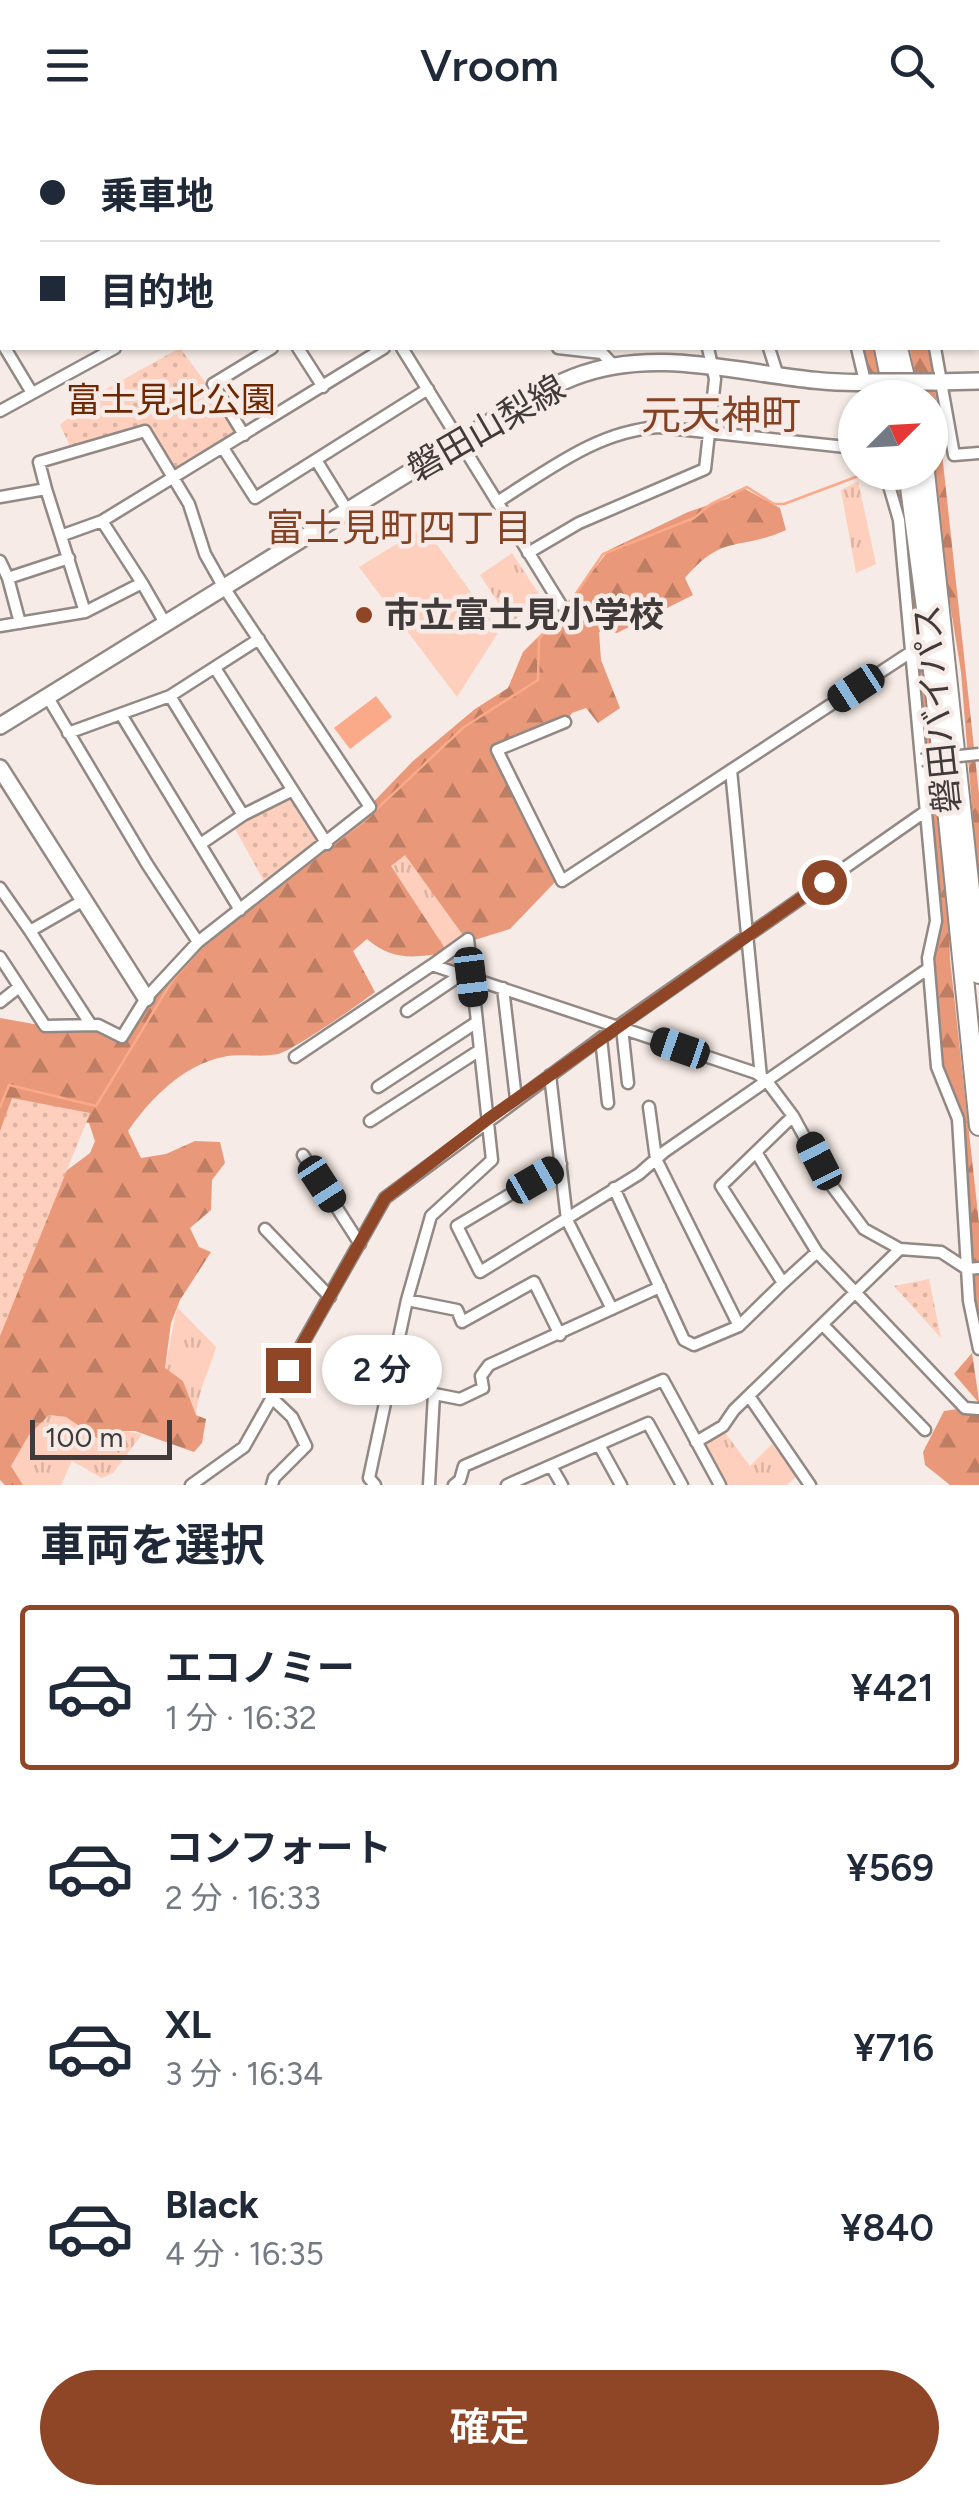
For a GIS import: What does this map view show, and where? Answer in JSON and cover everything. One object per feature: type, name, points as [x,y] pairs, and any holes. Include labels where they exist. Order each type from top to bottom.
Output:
[{"type":"highway","points":[[884,350],[890,380]]},
{"type":"highway","points":[[898,350],[906,380]]},
{"type":"highway","name":"磐田バイパス","points":[[910,490],[929,631],[979,1126]]},
{"type":"highway","name":"磐田バイパス","points":[[926,490],[979,974]]},
{"type":"main road","name":"磐田山梨線","points":[[0,726],[535,395],[576,376],[652,362],[838,384]]},
{"type":"main road","name":"磐田山梨線","points":[[948,382],[979,382]]},
{"type":"main road","points":[[0,768],[146,998]]},
{"type":"street","points":[[6,350],[32,393]]},
{"type":"street","points":[[0,411],[111,350]]},
{"type":"street","points":[[244,435],[213,384],[269,350]]},
{"type":"street","points":[[299,350],[323,387]]},
{"type":"street","points":[[63,536],[102,522],[381,350]]},
{"type":"street","points":[[403,350],[561,605]]},
{"type":"street","points":[[576,350],[602,353],[614,366]]},
{"type":"street","points":[[528,553],[580,523],[705,468],[714,367],[709,350]]},
{"type":"street","points":[[770,350],[778,377]]},
{"type":"street","points":[[857,350],[867,380]]},
{"type":"street","points":[[935,350],[939,380]]},
{"type":"street","points":[[223,448],[254,498],[428,390]]},
{"type":"street","points":[[948,425],[954,454],[979,452]]},
{"type":"street","points":[[498,502],[580,451],[620,432],[659,426],[838,446]]},
{"type":"street","points":[[0,957],[45,1026],[91,1025],[122,1037],[146,998],[198,942],[370,807],[223,586],[204,554],[189,504],[145,431],[39,462],[84,612]]},
{"type":"street","points":[[316,460],[347,510]]},
{"type":"street","points":[[0,497],[46,489]]},
{"type":"street","points":[[890,490],[898,520],[936,921],[929,968],[938,1067],[958,1119],[979,1349]]},
{"type":"street","points":[[102,522],[165,624]]},
{"type":"street","points":[[8,578],[69,558]]},
{"type":"street","points":[[0,561],[20,623]]},
{"type":"street","points":[[0,626],[84,612],[142,583]]},
{"type":"street","points":[[68,733],[170,696],[259,639]]},
{"type":"street","points":[[566,722],[497,750],[562,881],[911,652]]},
{"type":"street","points":[[215,668],[326,844]]},
{"type":"street","points":[[47,696],[198,942]]},
{"type":"street","points":[[170,696],[244,816]]},
{"type":"street","points":[[122,716],[240,910]]},
{"type":"street","points":[[921,760],[979,754]]},
{"type":"street","points":[[732,770],[764,1078],[793,1116],[830,1182],[864,1229],[900,1249],[940,1252],[973,1268]]},
{"type":"street","points":[[202,843],[291,791]]},
{"type":"street","points":[[191,1485],[244,1447],[385,1198],[550,1074],[926,811]]},
{"type":"street","points":[[0,888],[91,1025]]},
{"type":"street","points":[[30,931],[84,900]]},
{"type":"street","points":[[295,1057],[468,939],[467,975],[492,1160],[431,1216],[406,1300],[388,1385],[369,1478],[375,1485]]},
{"type":"street","points":[[432,964],[764,1078]]},
{"type":"street","points":[[561,1164],[457,1226],[480,1272],[639,1174],[764,1078],[929,968]]},
{"type":"street","points":[[407,1012],[467,975]]},
{"type":"street","points":[[0,1002],[20,987]]},
{"type":"street","points":[[504,988],[516,1099]]},
{"type":"street","points":[[378,1087],[476,1022]]},
{"type":"street","points":[[620,1027],[628,1083]]},
{"type":"street","points":[[601,1038],[608,1104]]},
{"type":"street","points":[[370,1121],[480,1050]]},
{"type":"street","points":[[550,1074],[568,1220],[612,1309]]},
{"type":"street","points":[[649,1107],[656,1159],[739,1326]]},
{"type":"street","points":[[784,1283],[721,1186],[793,1116]]},
{"type":"street","points":[[756,1152],[817,1252],[965,1408],[979,1408]]},
{"type":"street","points":[[303,1155],[360,1244]]},
{"type":"street","points":[[614,1188],[684,1340],[694,1345],[739,1326],[817,1252]]},
{"type":"street","points":[[265,1229],[330,1297]]},
{"type":"street","points":[[696,1442],[723,1426],[900,1249]]},
{"type":"street","points":[[406,1300],[456,1310],[462,1322],[534,1282],[560,1334]]},
{"type":"street","points":[[388,1385],[460,1399],[483,1388],[482,1376],[489,1365],[660,1287]]},
{"type":"street","points":[[822,1325],[925,1430]]},
{"type":"street","points":[[458,1483],[464,1466],[663,1380],[720,1485]]},
{"type":"street","points":[[430,1485],[434,1394]]},
{"type":"street","points":[[749,1396],[810,1485]]},
{"type":"street","points":[[272,1398],[292,1417],[306,1446],[274,1478],[272,1485]]},
{"type":"street","points":[[508,1485],[648,1423],[682,1485]]},
{"type":"street","points":[[599,1445],[622,1485]]},
{"type":"street","points":[[551,1466],[562,1485]]},
{"type":"green space","name":"富士見北公園","points":[[181,350],[244,435],[173,478],[145,431],[73,452],[60,425],[97,394]]},
{"type":"green space","points":[[857,350],[883,350],[890,380],[865,380]]},
{"type":"green space","points":[[910,350],[931,352],[934,380],[915,380]]},
{"type":"green space","points":[[743,488],[780,508],[786,530],[710,554],[685,578],[693,595],[617,633],[599,632],[601,660],[620,708],[598,723],[586,708],[572,713],[565,722],[497,750],[556,881],[510,929],[468,942],[405,855],[391,866],[448,953],[396,955],[367,939],[353,951],[375,992],[286,1051],[223,1057],[194,1067],[157,1096],[128,1131],[141,1158],[166,1154],[195,1141],[220,1142],[225,1163],[212,1180],[211,1210],[190,1228],[199,1247],[211,1252],[180,1300],[171,1323],[165,1368],[183,1381],[196,1415],[206,1419],[202,1443],[194,1452],[135,1431],[123,1431],[119,1453],[66,1417],[49,1415],[29,1435],[11,1466],[23,1485],[5,1485],[0,1480],[0,1317],[66,1171],[90,1153],[95,1141],[89,1123],[25,1115],[0,1136],[0,1018],[45,1026],[97,1026],[122,1037],[155,991],[191,952],[275,882],[267,868],[331,846],[413,761],[475,709],[508,688],[523,652],[549,626],[609,550],[688,512],[729,498]]},
{"type":"green space","points":[[841,490],[860,490],[876,564],[856,573]]},
{"type":"green space","points":[[889,490],[909,490],[945,790],[950,959],[979,1223],[979,1340],[966,1257],[960,1148],[936,1053],[929,968],[939,937],[902,556]]},
{"type":"green space","points":[[932,490],[946,490],[979,794],[979,894],[961,672]]},
{"type":"green space","points":[[424,527],[499,631],[457,697],[359,567]]},
{"type":"green space","points":[[512,553],[543,600],[511,622],[480,575]]},
{"type":"green space","points":[[291,791],[327,844],[267,887],[232,823]]},
{"type":"green space","points":[[405,854],[468,939],[471,977],[436,962],[447,954],[390,866]]},
{"type":"green space","points":[[12,1098],[90,1113],[0,1336],[0,1131]]},
{"type":"green space","points":[[929,1279],[941,1338],[894,1286]]},
{"type":"green space","points":[[177,1307],[216,1347],[196,1415],[165,1368]]},
{"type":"green space","points":[[972,1353],[979,1400],[979,1403],[954,1374]]},
{"type":"green space","points":[[965,1408],[979,1414],[979,1485],[950,1485],[925,1465],[923,1452],[944,1411]]},
{"type":"green space","points":[[49,1415],[66,1417],[118,1453],[122,1431],[142,1434],[113,1473],[102,1478],[72,1461],[61,1485],[23,1485],[11,1466],[29,1435]]},
{"type":"green space","points":[[723,1430],[750,1466],[772,1444],[797,1476],[787,1485],[723,1485],[699,1440]]},
{"type":"shaded area","points":[[376,696],[392,717],[350,749],[334,728]]},
{"type":"waterway","points":[[242,913],[363,822],[464,727],[538,680],[539,639],[603,554],[694,518],[711,504],[747,487],[774,504],[784,504],[838,484]]},
{"type":"waterway","points":[[0,1107],[9,1085],[96,1106],[172,981],[208,940]]},
{"type":"place","name":"市立富士見小学校","points":[[364,615]]},
{"type":"district","name":"元天神町","points":[[721,415]]},
{"type":"district","name":"富士見町四丁目","points":[[399,528]]},
{"type":"route","points":[[288,1370],[385,1198],[398,1186],[824,882]]}]
